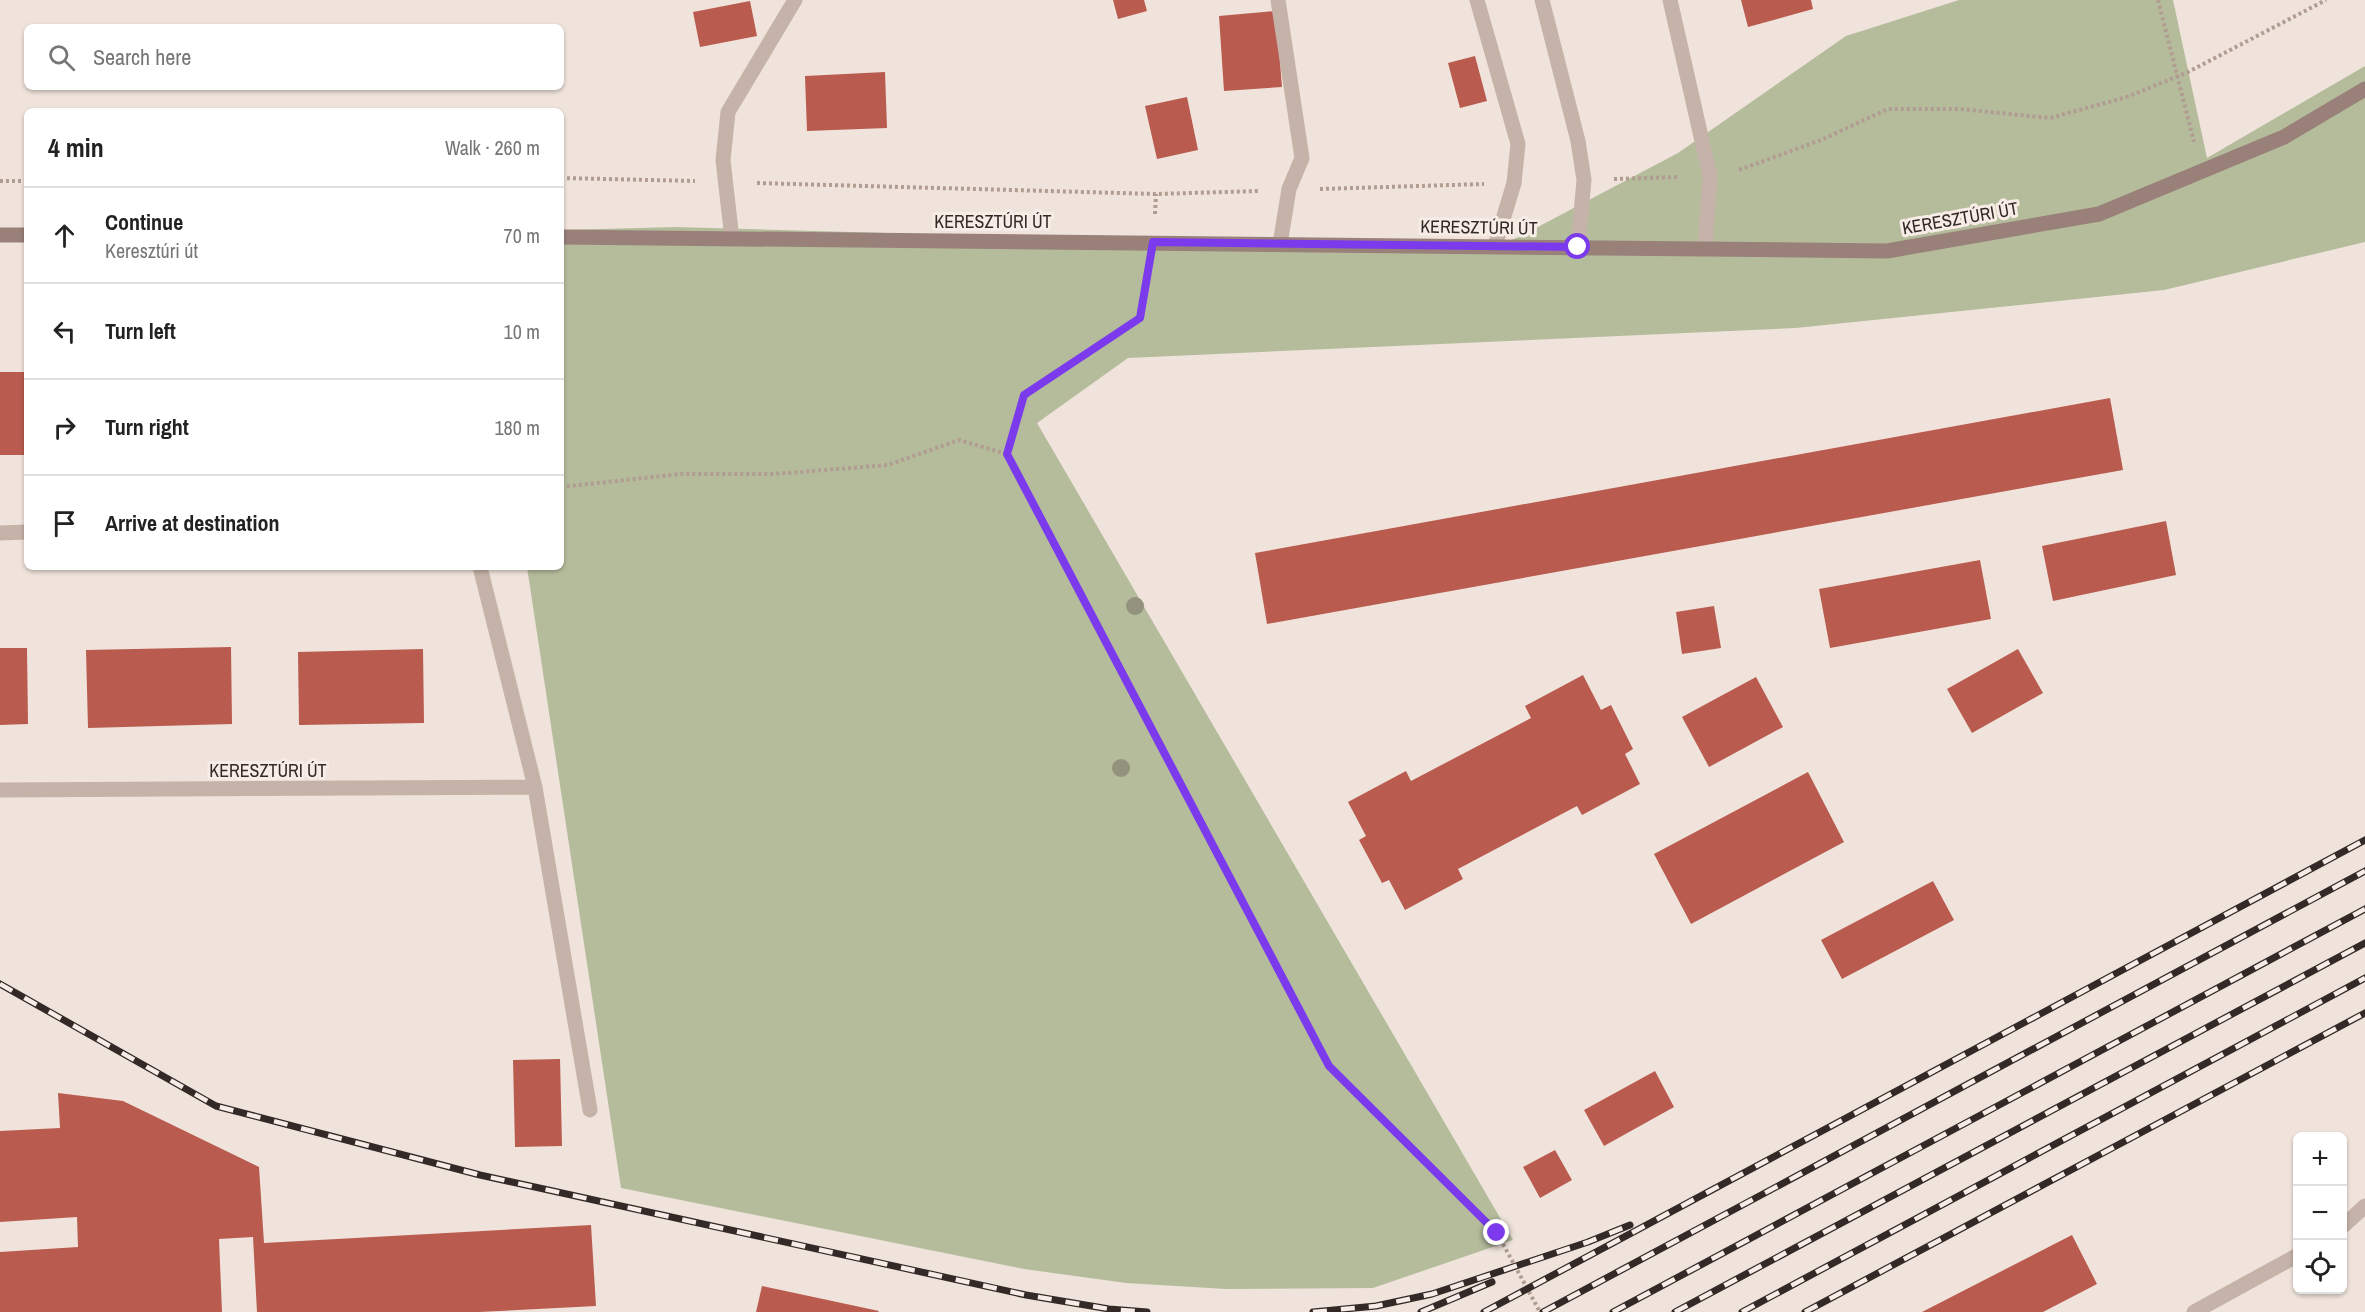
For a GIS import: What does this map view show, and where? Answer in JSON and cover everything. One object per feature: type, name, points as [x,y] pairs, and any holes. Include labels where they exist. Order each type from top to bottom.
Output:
[{"type":"main road","name":"KERESZTÚRI ÚT","points":[[564,237],[1887,251],[2099,214],[2284,137],[2363,93]]},
{"type":"main road","points":[[0,235],[24,235]]},
{"type":"street","points":[[732,239],[723,160],[728,112],[795,0]]},
{"type":"street","points":[[1278,0],[1302,158],[1289,189],[1280,244]]},
{"type":"street","points":[[1478,0],[1518,144],[1515,183],[1495,246]]},
{"type":"street","points":[[1542,0],[1578,141],[1584,180],[1578,247]]},
{"type":"street","points":[[1670,0],[1710,176],[1705,249]]},
{"type":"street","points":[[0,533],[24,532]]},
{"type":"street","points":[[481,570],[536,787],[590,1110]]},
{"type":"street","name":"KERESZTÚRI ÚT","points":[[0,790],[536,787]]},
{"type":"street","points":[[2347,1223],[2365,1206]]},
{"type":"street","points":[[2194,1312],[2293,1258]]},
{"type":"path","points":[[2158,0],[2202,171]]},
{"type":"path","points":[[1584,180],[1721,176],[1821,140],[1888,109],[1960,109],[2050,118],[2127,97],[2188,72],[2325,0]]},
{"type":"path","points":[[564,178],[704,182]]},
{"type":"path","points":[[0,181],[24,181]]},
{"type":"path","points":[[751,183],[1156,194],[1515,183]]},
{"type":"path","points":[[1153,242],[1140,318],[1024,395],[1007,454],[1329,1066],[1497,1233],[1540,1312]]},
{"type":"path","points":[[564,488],[681,474],[774,474],[888,465],[959,440],[1007,454]]},
{"type":"green space","points":[[1959,0],[2173,0],[2207,158],[2365,66],[2365,242],[2164,290],[1796,328],[1128,358],[1037,423],[1513,1240],[1373,1288],[1226,1289],[1126,1283],[1024,1269],[621,1188],[527,570],[564,570],[564,230],[676,227],[1280,244],[1495,246],[1519,237],[1678,153],[1846,36]]},
{"type":"building","points":[[1113,0],[1144,0],[1147,11],[1118,19]]},
{"type":"building","points":[[1741,0],[1811,0],[1813,9],[1748,27]]},
{"type":"building","points":[[750,1],[757,36],[700,47],[693,12]]},
{"type":"building","points":[[1276,11],[1282,87],[1224,91],[1219,16]]},
{"type":"building","points":[[1475,56],[1487,101],[1460,108],[1448,63]]},
{"type":"building","points":[[885,72],[887,128],[807,131],[805,76]]},
{"type":"building","points":[[1187,97],[1198,150],[1157,159],[1145,106]]},
{"type":"building","points":[[0,372],[24,372],[24,455],[0,455]]},
{"type":"building","points":[[2110,398],[2123,470],[1267,624],[1255,553]]},
{"type":"building","points":[[2166,521],[2176,575],[2053,601],[2042,546]]},
{"type":"building","points":[[1980,560],[1991,619],[1830,648],[1819,589]]},
{"type":"building","points":[[1714,606],[1721,648],[1682,654],[1676,612]]},
{"type":"building","points":[[231,647],[232,724],[88,728],[86,650]]},
{"type":"building","points":[[0,648],[27,648],[28,724],[0,725]]},
{"type":"building","points":[[423,649],[424,723],[299,725],[298,652]]},
{"type":"building","points":[[2018,649],[2043,693],[1972,733],[1947,689]]},
{"type":"building","points":[[1583,675],[1601,710],[1611,705],[1633,749],[1625,754],[1640,784],[1582,815],[1577,806],[1458,869],[1463,879],[1405,910],[1389,880],[1382,883],[1359,840],[1366,836],[1348,802],[1406,771],[1411,781],[1531,718],[1525,706]]},
{"type":"building","points":[[1756,677],[1783,727],[1709,767],[1682,717]]},
{"type":"building","points":[[1808,772],[1844,842],[1691,924],[1654,854]]},
{"type":"building","points":[[1933,881],[1954,920],[1842,979],[1821,940]]},
{"type":"building","points":[[560,1059],[562,1146],[515,1147],[513,1060]]},
{"type":"building","points":[[1655,1071],[1674,1107],[1604,1146],[1584,1110]]},
{"type":"building","points":[[58,1093],[123,1101],[259,1167],[264,1243],[591,1225],[596,1306],[479,1312],[257,1312],[253,1237],[219,1239],[222,1312],[0,1312],[0,1252],[78,1247],[77,1217],[0,1222],[0,1131],[60,1128]]},
{"type":"building","points":[[1555,1150],[1572,1180],[1540,1198],[1523,1167]]},
{"type":"building","points":[[2072,1235],[2097,1284],[2043,1312],[1922,1312]]},
{"type":"building","points":[[762,1286],[879,1311],[756,1312]]},
{"type":"railway","points":[[1484,1312],[2365,840]]},
{"type":"railway","points":[[1543,1312],[2365,871]]},
{"type":"railway","points":[[1613,1312],[2365,909]]},
{"type":"railway","points":[[1675,1312],[2365,943]]},
{"type":"railway","points":[[1742,1312],[2365,978]]},
{"type":"railway","points":[[0,984],[216,1106],[480,1175],[1026,1295],[1109,1309],[1147,1312]]},
{"type":"railway","points":[[1805,1312],[2365,1013]]},
{"type":"railway","points":[[1313,1312],[1376,1306],[1432,1294],[1588,1242],[1630,1225]]},
{"type":"railway","points":[[1421,1312],[1492,1282]]},
{"type":"route","points":[[1497,1233],[1329,1066],[1007,454],[1024,395],[1140,318],[1153,242],[1578,247]]}]
